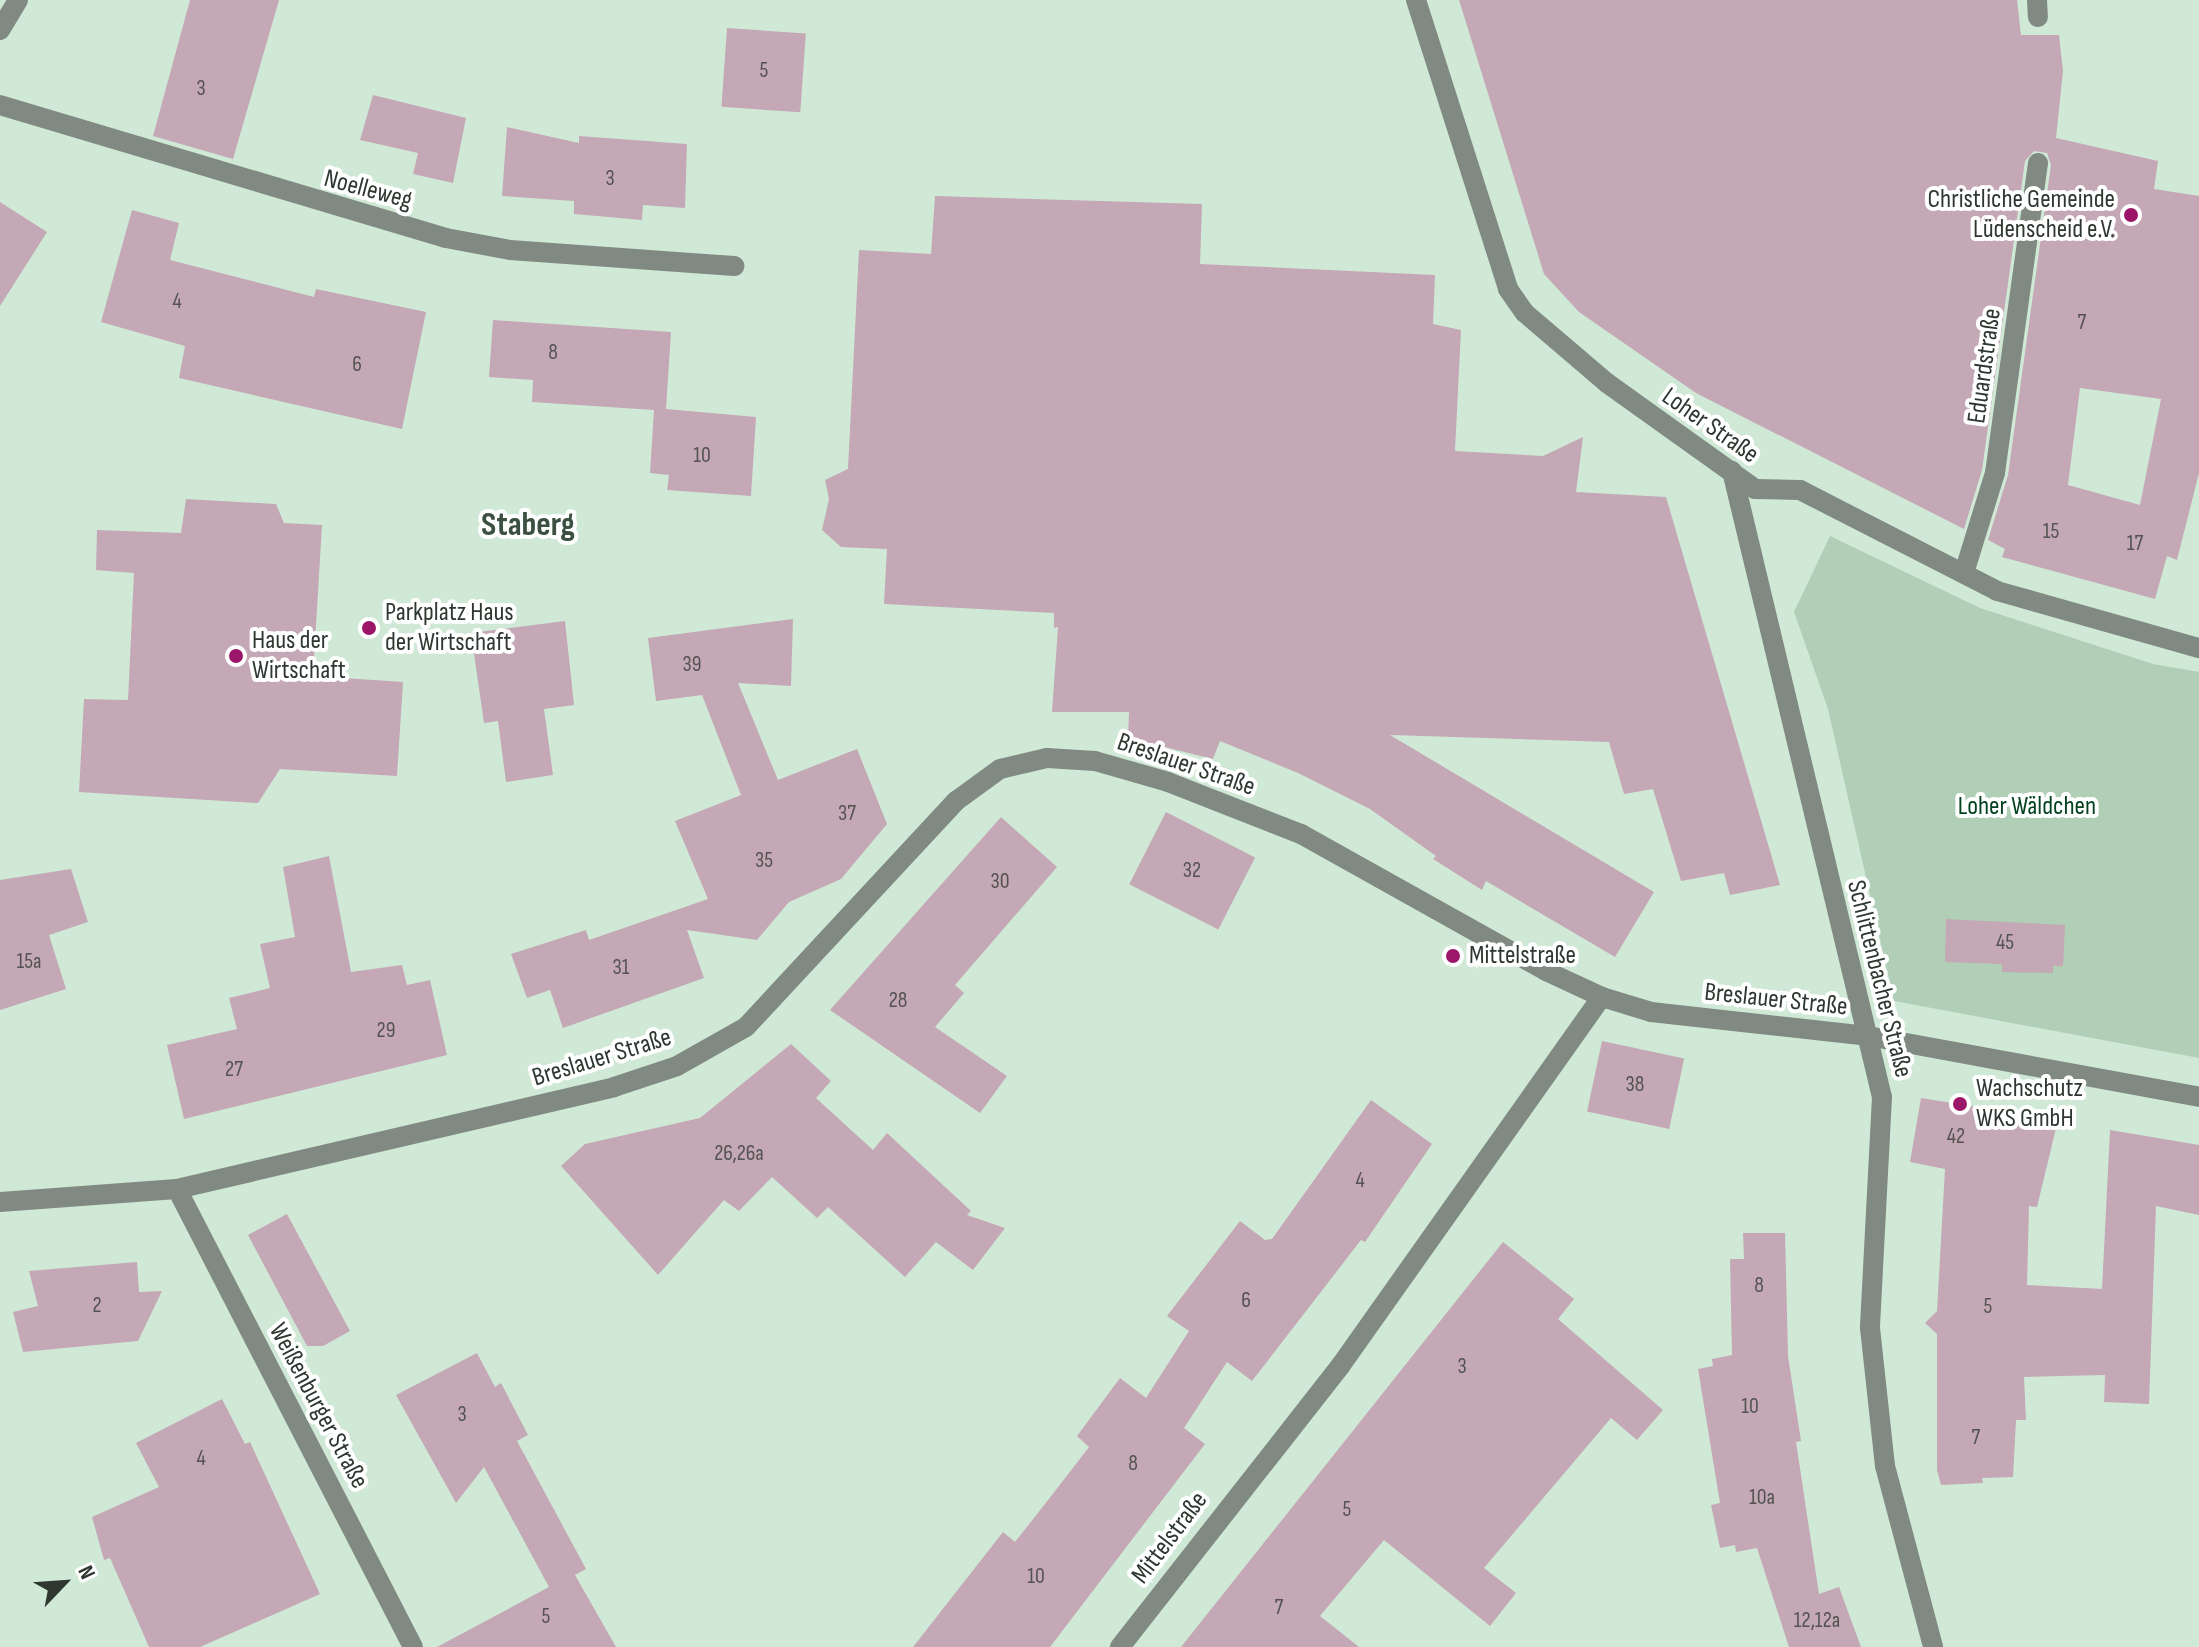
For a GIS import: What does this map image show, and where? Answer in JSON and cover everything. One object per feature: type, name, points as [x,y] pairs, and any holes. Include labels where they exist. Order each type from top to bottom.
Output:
[{"type":"street","points":[[0,30],[18,0]]},
{"type":"street","name":"Loher Straße","points":[[1416,0],[1508,289],[1525,313],[1626,399],[1755,489],[1800,490],[1997,591],[2199,648]]},
{"type":"street","name":"Noelleweg","points":[[0,105],[446,238],[510,250],[734,266]]},
{"type":"street","name":"Eduardstraße","points":[[1964,573],[1995,473],[2038,163]]},
{"type":"street","name":"Schlittenbacher Straße","points":[[1732,471],[1882,1097],[1871,1343],[1885,1466],[1933,1647]]},
{"type":"street","name":"Breslauer Straße","points":[[0,1202],[177,1189],[614,1087],[677,1066],[746,1027],[956,801],[986,777],[1023,761],[1095,761],[1168,782],[1301,834],[1602,997],[1651,1012],[1868,1036],[2199,1097]]},
{"type":"street","name":"Mittelstraße","points":[[1120,1647],[1341,1365],[1602,997]]},
{"type":"street","name":"Weißenburger Straße","points":[[177,1189],[413,1647]]},
{"type":"green space","name":"Loher Wäldchen","points":[[1830,536],[1980,608],[2153,664],[2199,672],[2199,1058],[1894,1001],[1828,709],[1794,612]]},
{"type":"building","points":[[190,0],[279,0],[233,159],[153,136]]},
{"type":"building","points":[[1459,0],[2017,0],[2021,35],[2059,35],[2063,71],[2056,138],[2158,161],[2154,189],[2199,196],[2199,473],[2177,560],[2167,556],[2155,599],[2002,557],[2005,549],[1988,540],[2008,475],[2051,165],[2047,153],[2034,151],[2025,161],[1982,470],[1964,529],[1696,393],[1579,312],[1544,274]],"holes":[[[2080,388],[2161,399],[2140,505],[2068,485]]]},
{"type":"building","points":[[727,28],[806,34],[800,112],[721,107]]},
{"type":"building","points":[[373,95],[466,118],[453,183],[413,174],[418,153],[360,140]]},
{"type":"building","points":[[507,127],[579,143],[579,136],[687,144],[685,208],[643,205],[642,220],[574,214],[574,201],[502,196]]},
{"type":"building","points":[[935,196],[1202,204],[1200,264],[1435,275],[1433,324],[1461,330],[1455,451],[1543,456],[1583,437],[1576,492],[1666,497],[1780,885],[1730,895],[1724,873],[1681,881],[1653,789],[1624,794],[1609,742],[1390,735],[1654,892],[1615,957],[1486,881],[1482,890],[1433,859],[1436,856],[1370,809],[1298,773],[1220,741],[1213,759],[1128,738],[1129,712],[1052,712],[1058,627],[1054,628],[1054,613],[884,604],[887,549],[841,547],[822,530],[829,499],[825,480],[848,469],[859,250],[931,254]]},
{"type":"building","points":[[0,202],[47,232],[0,306]]},
{"type":"building","points":[[132,210],[179,223],[170,260],[314,297],[316,289],[426,312],[402,429],[179,378],[185,346],[101,322]]},
{"type":"building","points":[[493,320],[671,332],[666,409],[756,417],[751,496],[667,490],[669,475],[650,473],[654,410],[532,402],[533,380],[489,377]]},
{"type":"building","name":"Haus der Wirtschaft","points":[[186,499],[276,504],[284,523],[322,525],[313,676],[403,682],[397,776],[280,769],[258,803],[79,792],[84,699],[128,700],[134,573],[96,570],[97,530],[181,533]]},
{"type":"building","points":[[793,619],[791,686],[738,683],[778,780],[857,749],[887,824],[841,879],[789,902],[757,940],[687,930],[704,978],[563,1028],[550,990],[527,998],[511,954],[586,930],[589,940],[708,899],[675,821],[741,795],[702,695],[656,701],[648,638]]},
{"type":"building","points":[[565,621],[574,705],[544,709],[553,775],[506,782],[498,721],[484,723],[471,633]]},
{"type":"building","points":[[1166,812],[1255,857],[1218,930],[1129,884]]},
{"type":"building","points":[[1001,817],[1057,867],[955,985],[964,993],[935,1027],[1007,1076],[980,1113],[830,1010]]},
{"type":"building","points":[[329,856],[351,972],[402,965],[407,985],[430,980],[447,1055],[184,1119],[167,1045],[237,1029],[229,998],[270,988],[260,944],[295,937],[283,867]]},
{"type":"building","points":[[71,869],[88,922],[49,935],[66,989],[0,1010],[0,880]]},
{"type":"building","points":[[1946,919],[2065,925],[2063,966],[2053,966],[2053,973],[2002,972],[2002,964],[1945,962]]},
{"type":"building","points":[[1602,1041],[1684,1058],[1669,1129],[1587,1111]]},
{"type":"building","points":[[791,1044],[831,1081],[816,1098],[873,1150],[887,1133],[971,1211],[967,1215],[1005,1228],[973,1270],[936,1242],[905,1277],[828,1207],[817,1218],[772,1177],[739,1211],[724,1200],[658,1275],[561,1166],[585,1144],[700,1118]]},
{"type":"building","points":[[1921,1098],[2058,1120],[2037,1207],[2029,1206],[2027,1285],[2102,1289],[2110,1130],[2199,1145],[2199,1215],[2156,1206],[2149,1404],[2104,1402],[2105,1375],[2024,1377],[2026,1420],[2016,1420],[2013,1477],[1982,1478],[1983,1483],[1941,1485],[1937,1470],[1937,1334],[1925,1323],[1937,1311],[1945,1169],[1910,1162]]},
{"type":"building","points":[[1371,1100],[1432,1144],[1365,1242],[1361,1240],[1252,1381],[1227,1362],[1184,1428],[1205,1444],[1050,1647],[913,1647],[1003,1532],[1015,1542],[1089,1447],[1077,1436],[1120,1378],[1146,1398],[1189,1331],[1167,1316],[1240,1221],[1265,1240],[1272,1239]]},
{"type":"building","points":[[287,1214],[350,1331],[323,1346],[307,1346],[248,1235]]},
{"type":"building","points":[[1743,1233],[1785,1233],[1788,1356],[1801,1441],[1796,1442],[1819,1594],[1839,1587],[1861,1647],[1789,1647],[1757,1548],[1736,1552],[1735,1545],[1720,1548],[1711,1505],[1720,1503],[1698,1369],[1713,1366],[1712,1359],[1732,1355],[1730,1259],[1744,1259]]},
{"type":"building","points":[[1503,1242],[1574,1299],[1558,1319],[1663,1410],[1637,1440],[1611,1418],[1484,1568],[1516,1593],[1490,1626],[1384,1540],[1320,1616],[1359,1647],[1181,1647]]},
{"type":"building","points":[[137,1262],[139,1292],[162,1291],[138,1341],[23,1352],[13,1312],[38,1306],[29,1271]]},
{"type":"building","points":[[477,1353],[495,1387],[501,1383],[528,1435],[517,1441],[586,1569],[575,1575],[616,1647],[437,1647],[549,1587],[484,1467],[456,1503],[396,1395]]},
{"type":"building","points":[[222,1399],[245,1444],[250,1442],[320,1594],[200,1647],[149,1647],[110,1558],[104,1560],[92,1517],[159,1487],[136,1443]]},
{"type":"place","name":"Christliche Gemeinde Lüdenscheid e.V.","points":[[2131,215]]},
{"type":"place","name":"Parkplatz Haus der Wirtschaft","points":[[369,628]]},
{"type":"place","name":"Haus der Wirtschaft","points":[[236,656]]},
{"type":"place","name":"Mittelstraße","points":[[1453,956]]},
{"type":"place","name":"Wachschutz WKS GmbH","points":[[1960,1104]]},
{"type":"district","name":"Staberg","points":[[528,525]]}]
